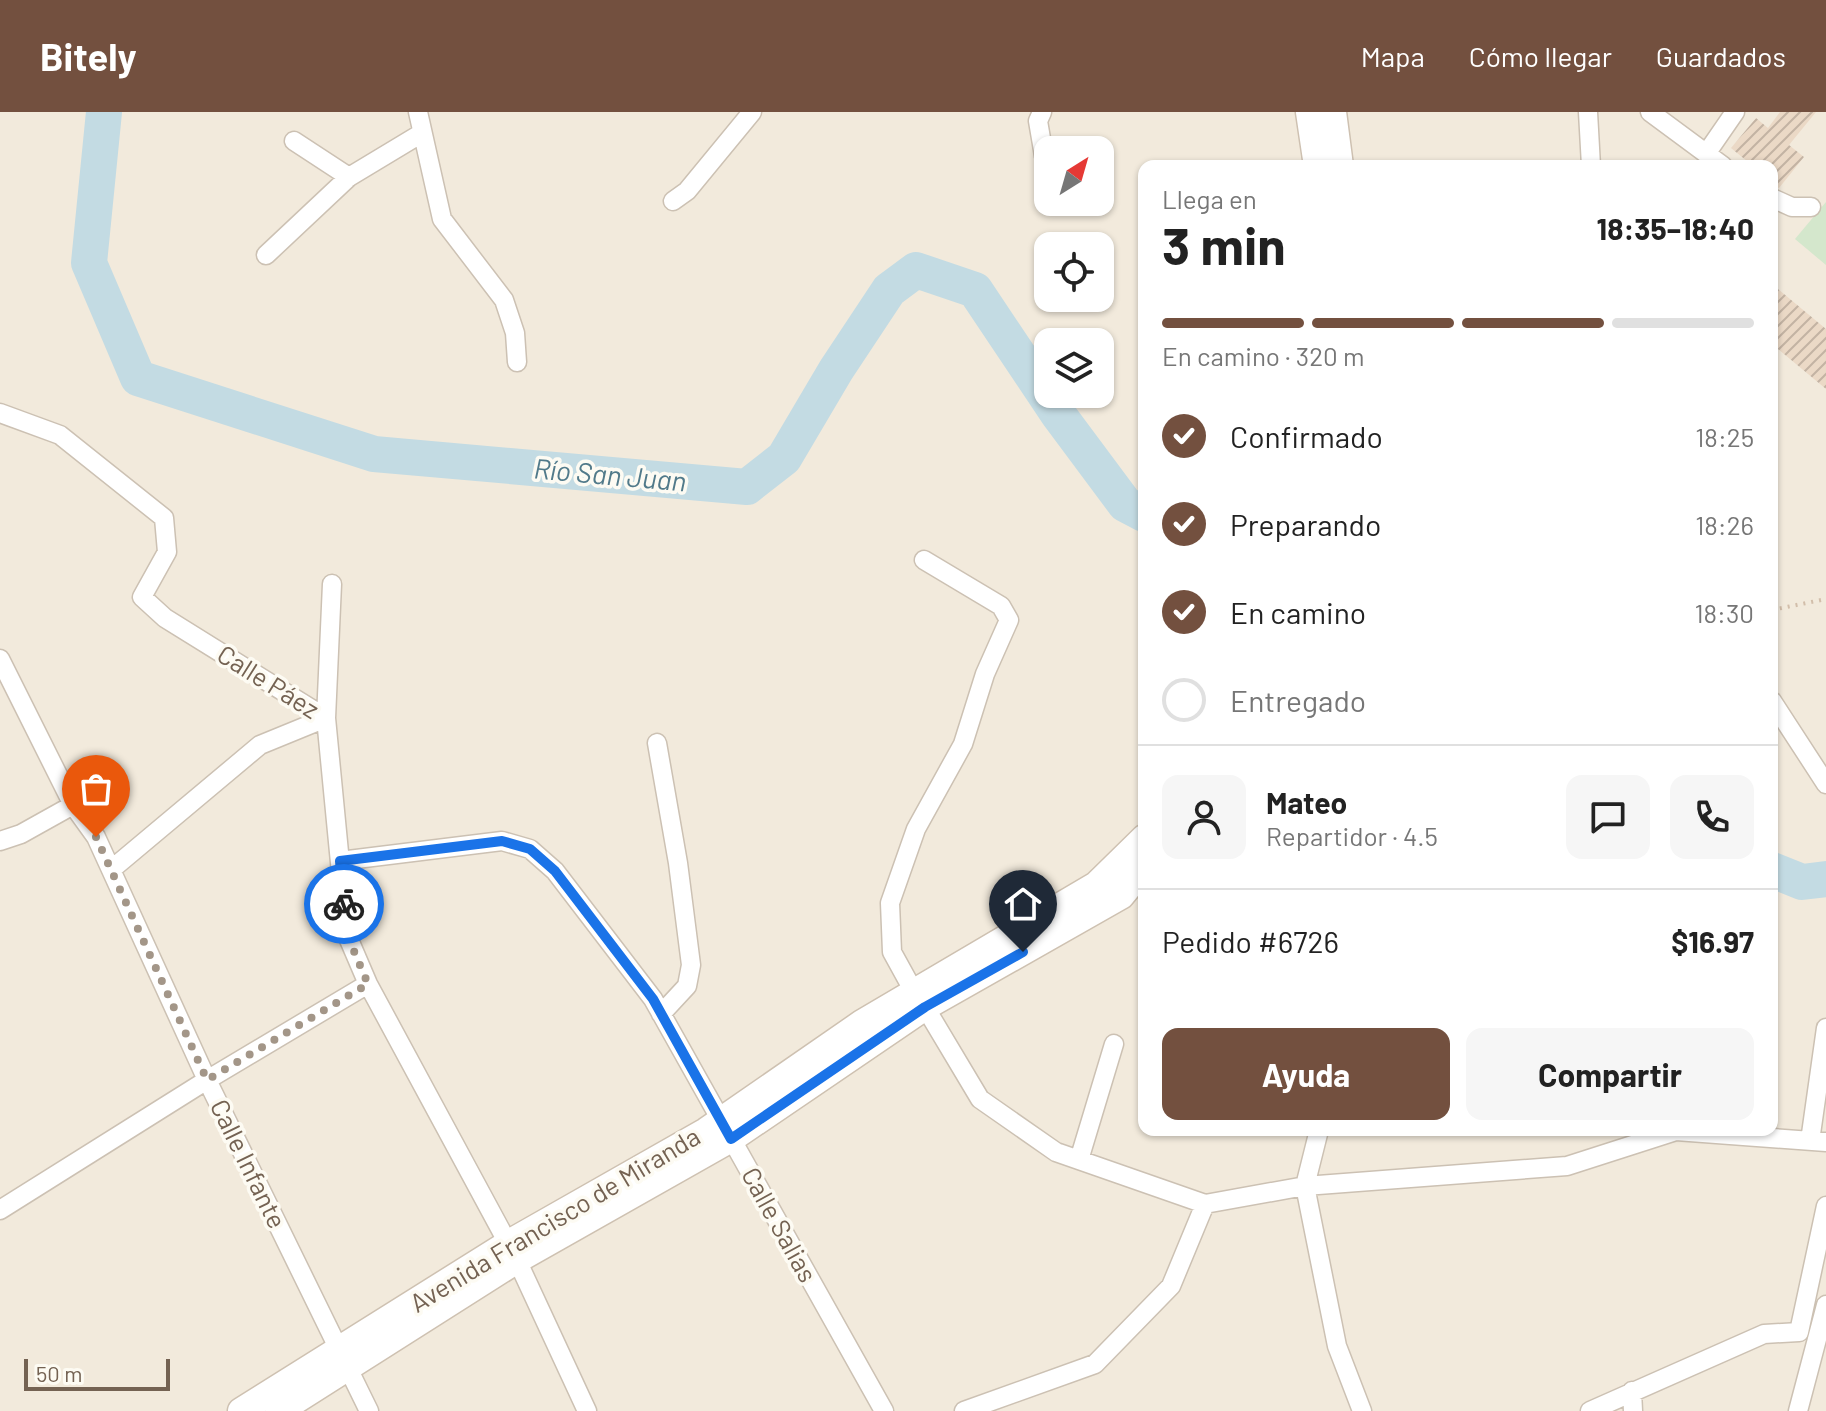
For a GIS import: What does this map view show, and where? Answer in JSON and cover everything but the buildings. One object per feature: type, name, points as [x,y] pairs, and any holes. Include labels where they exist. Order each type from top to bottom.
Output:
[{"type":"main road","points":[[1309,112],[1316,160]]},
{"type":"main road","points":[[1333,112],[1339,160]]},
{"type":"main road","name":"Avenida Francisco de Miranda","points":[[241,1411],[344,1358],[513,1251],[727,1129],[1096,885],[1138,844]]},
{"type":"main road","name":"Avenida Francisco de Miranda","points":[[919,1000],[1121,896],[1138,875]]},
{"type":"main road","name":"Avenida Francisco de Miranda","points":[[279,1411],[344,1358]]},
{"type":"street","points":[[418,112],[442,219],[504,300],[515,333],[517,362]]},
{"type":"street","points":[[673,201],[687,191],[752,112]]},
{"type":"street","points":[[1041,136],[1038,121],[1042,112]]},
{"type":"street","points":[[1588,112],[1591,160]]},
{"type":"street","points":[[1650,112],[1714,160]]},
{"type":"street","points":[[1706,154],[1735,112]]},
{"type":"street","points":[[266,255],[349,177],[422,133]]},
{"type":"street","points":[[294,141],[349,177]]},
{"type":"street","points":[[1778,201],[1792,207],[1811,207]]},
{"type":"street","name":"Calle Páez","points":[[0,413],[60,435],[164,518],[167,552],[142,597],[165,618],[326,718],[347,935],[368,984],[513,1251],[587,1411]]},
{"type":"street","points":[[924,560],[1001,606],[1009,620],[985,674],[963,744],[916,829],[890,903],[892,952],[980,1099],[1056,1152],[1205,1204],[1305,1186],[1567,1166],[1660,1136]]},
{"type":"street","points":[[112,869],[260,745],[326,718],[332,584]]},
{"type":"street","name":"Calle Infante","points":[[0,659],[73,805],[96,837],[112,869],[207,1080],[369,1411]]},
{"type":"street","points":[[1778,710],[1826,783]]},
{"type":"street","points":[[657,743],[678,863],[691,965],[687,986],[661,1014]]},
{"type":"street","points":[[0,841],[21,834],[73,805]]},
{"type":"street","name":"Calle Salias","points":[[340,861],[502,841],[530,849],[555,871],[653,999],[884,1411]]},
{"type":"street","points":[[0,1210],[207,1080],[368,984]]},
{"type":"street","points":[[1747,1136],[1818,1141],[1826,1028]]},
{"type":"street","points":[[1079,1160],[1114,1044]]},
{"type":"street","points":[[1318,1136],[1305,1186],[1337,1346],[1362,1411]]},
{"type":"street","points":[[964,1411],[1095,1364],[1171,1286],[1205,1204]]},
{"type":"street","points":[[1812,1360],[1799,1332],[1826,1206]]},
{"type":"street","points":[[1798,1411],[1826,1305]]},
{"type":"street","points":[[1590,1411],[1764,1334],[1799,1332]]},
{"type":"street","points":[[1632,1391],[1633,1411]]},
{"type":"path","points":[[1778,609],[1826,599]]},
{"type":"shaded area","points":[[0,112],[1826,112],[1826,1411],[0,1411]]},
{"type":"green space","points":[[1826,202],[1826,265],[1795,239]]},
{"type":"waterway","name":"Río San Juan","points":[[104,112],[89,263],[138,378],[374,454],[747,487],[784,458],[836,370],[889,290],[916,270],[975,290],[1058,414],[1125,504],[1138,511]]},
{"type":"waterway","name":"Río San Juan","points":[[1778,872],[1802,882],[1826,879]]},
{"type":"way so far","points":[[96,837],[207,1080],[368,984],[347,935],[344,904]]},
{"type":"route","points":[[344,904],[340,861],[502,841],[530,849],[555,871],[653,999],[731,1139],[925,1007],[1023,952]]}]
